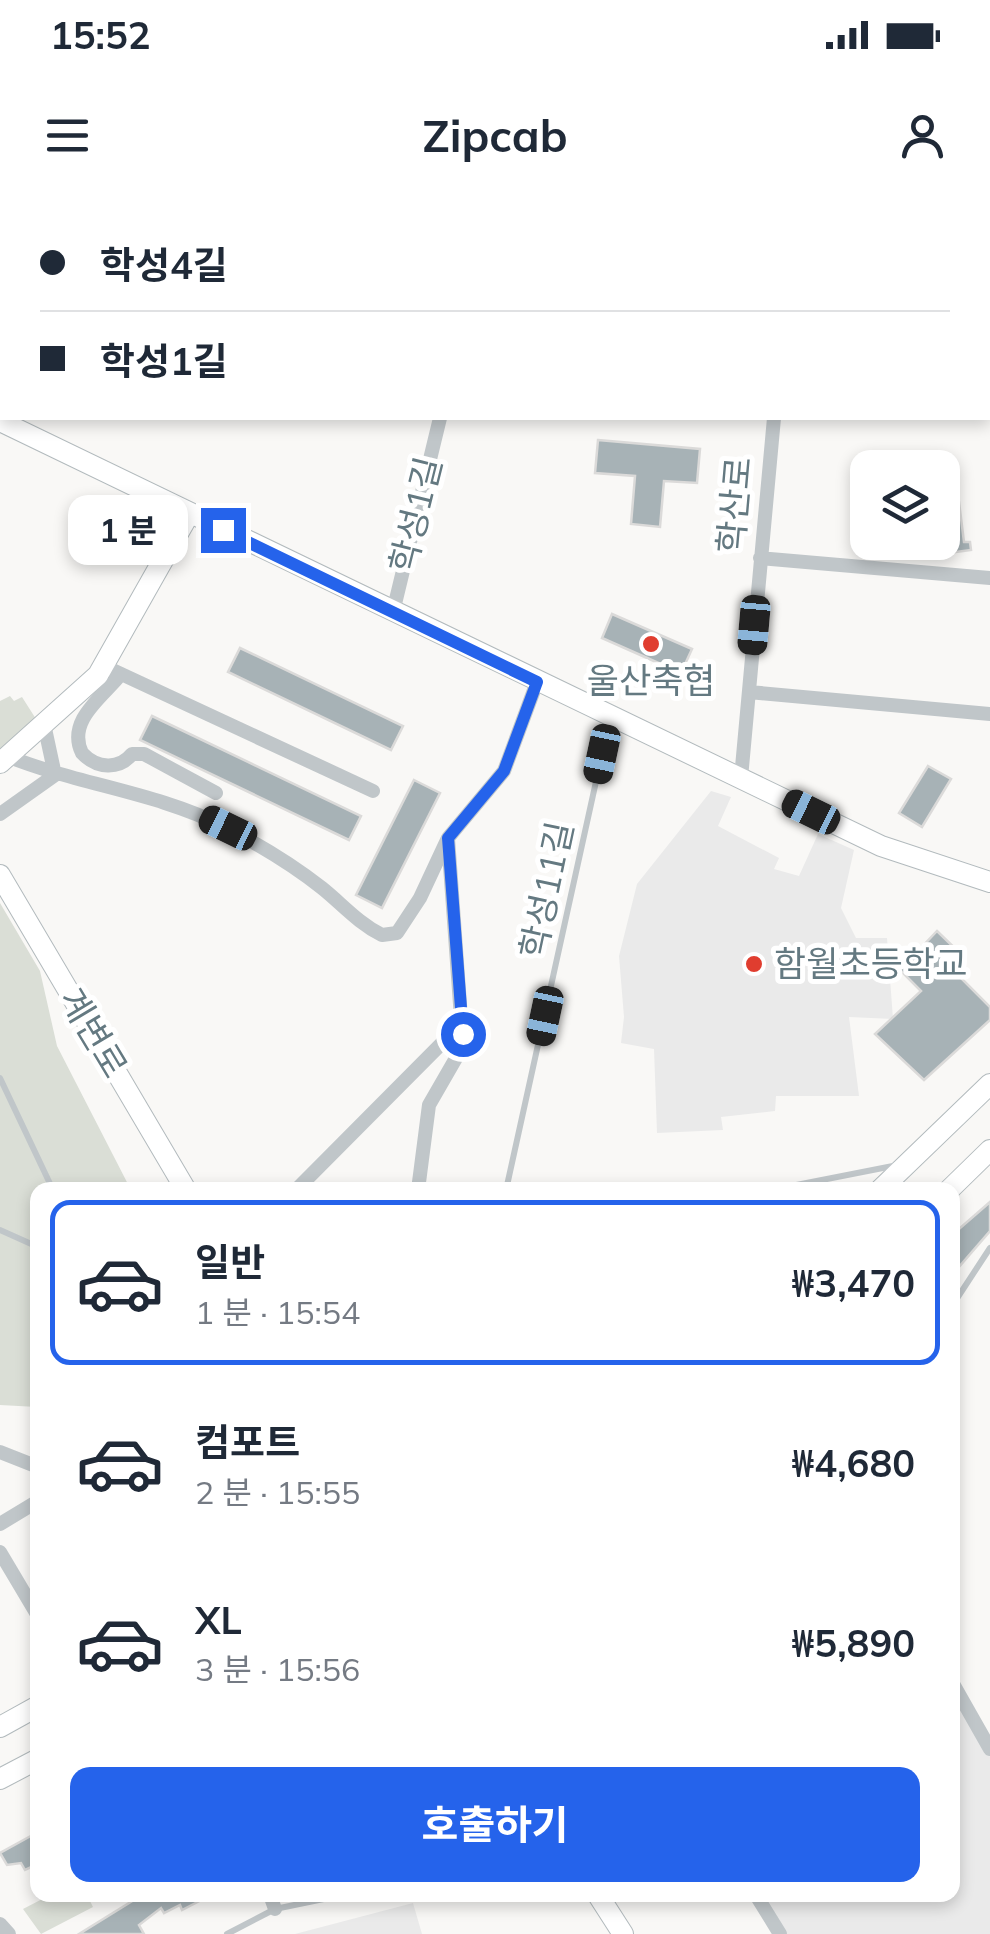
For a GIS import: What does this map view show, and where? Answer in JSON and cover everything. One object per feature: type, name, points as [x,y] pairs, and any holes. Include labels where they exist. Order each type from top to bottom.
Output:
[{"type":"street","name":"학성1길","points":[[392,612],[440,420]]},
{"type":"street","name":"학산로","points":[[741,778],[774,420]]},
{"type":"street","name":"학성1길","points":[[0,421],[881,846],[990,882]]},
{"type":"street","points":[[190,514],[113,670],[84,718],[78,738],[82,753],[111,766],[125,763],[132,754],[144,754],[216,793]]},
{"type":"street","points":[[760,558],[990,578]]},
{"type":"street","points":[[4,759],[113,670]]},
{"type":"street","points":[[113,670],[373,791]]},
{"type":"street","points":[[4,759],[183,807],[228,828],[319,885],[353,917],[382,935],[397,933],[408,920],[448,838],[504,771],[537,682]]},
{"type":"street","points":[[748,692],[990,714]]},
{"type":"street","points":[[44,724],[54,775]]},
{"type":"street","points":[[0,814],[54,775]]},
{"type":"street","points":[[419,1182],[429,1106],[459,1056],[462,1023],[448,838]]},
{"type":"street","name":"계변로","points":[[0,875],[181,1182]]},
{"type":"street","points":[[304,1182],[462,1023]]},
{"type":"street","points":[[889,1182],[990,1084]]},
{"type":"street","points":[[957,1182],[990,1150]]},
{"type":"street","points":[[0,1452],[30,1464]]},
{"type":"street","points":[[0,1524],[30,1506]]},
{"type":"street","points":[[0,1552],[30,1603]]},
{"type":"street","points":[[960,1696],[990,1749]]},
{"type":"street","points":[[0,1727],[30,1710]]},
{"type":"street","points":[[0,1779],[30,1762]]},
{"type":"street","points":[[602,1902],[623,1934]]},
{"type":"street","points":[[760,1902],[780,1934]]},
{"type":"street","points":[[0,1924],[9,1934]]},
{"type":"lane","name":"학성11길","points":[[508,1182],[610,717]]},
{"type":"lane","points":[[0,1078],[49,1182]]},
{"type":"lane","points":[[811,1182],[910,1162]]},
{"type":"lane","points":[[0,1230],[30,1243]]},
{"type":"lane","points":[[960,1294],[990,1248]]},
{"type":"lane","points":[[227,1934],[273,1902]]},
{"type":"shaded area","points":[[10,696],[14,701],[22,697],[36,719],[0,752],[0,701]]},
{"type":"shaded area","name":"함월초등학교","points":[[711,791],[731,797],[718,826],[779,858],[774,869],[799,876],[818,834],[854,850],[841,908],[856,938],[887,938],[893,1019],[849,1017],[859,1096],[776,1096],[775,1111],[721,1117],[723,1130],[657,1133],[654,1049],[621,1043],[624,1017],[619,956],[637,884]]},
{"type":"shaded area","points":[[0,903],[40,971],[57,1046],[127,1182],[30,1182],[30,1407],[0,1405]]},
{"type":"shaded area","points":[[960,1695],[990,1749],[990,1934],[782,1934],[761,1902],[960,1902]]},
{"type":"shaded area","points":[[36,1902],[90,1902],[93,1907],[41,1934],[23,1909]]},
{"type":"shaded area","points":[[413,1903],[422,1934],[295,1934]]},
{"type":"building","points":[[598,440],[700,449],[697,483],[664,481],[660,527],[631,524],[635,476],[595,473]]},
{"type":"building","points":[[960,510],[964,542],[970,542],[971,550],[960,551]]},
{"type":"building","points":[[612,614],[692,649],[681,673],[602,638]]},
{"type":"building","points":[[240,648],[403,726],[391,750],[228,672]]},
{"type":"building","points":[[152,716],[361,816],[349,840],[140,740]]},
{"type":"building","points":[[928,766],[951,779],[922,827],[899,813]]},
{"type":"building","points":[[414,780],[440,793],[382,908],[356,895]]},
{"type":"building","points":[[937,931],[965,958],[953,970],[990,1007],[990,1020],[924,1080],[875,1034],[921,991],[900,970]]},
{"type":"building","points":[[990,1202],[990,1231],[960,1266],[960,1228]]},
{"type":"building","points":[[30,1836],[30,1868],[25,1870],[21,1863],[7,1865],[0,1853]]},
{"type":"building","points":[[131,1902],[197,1902],[164,1913],[161,1908],[139,1925],[144,1934],[79,1934]]},
{"type":"place","name":"울산축협","points":[[651,644]]},
{"type":"place","name":"함월초등학교","points":[[754,964]]},
{"type":"route","points":[[223,530],[537,682],[504,771],[448,838],[463,1034]]}]
